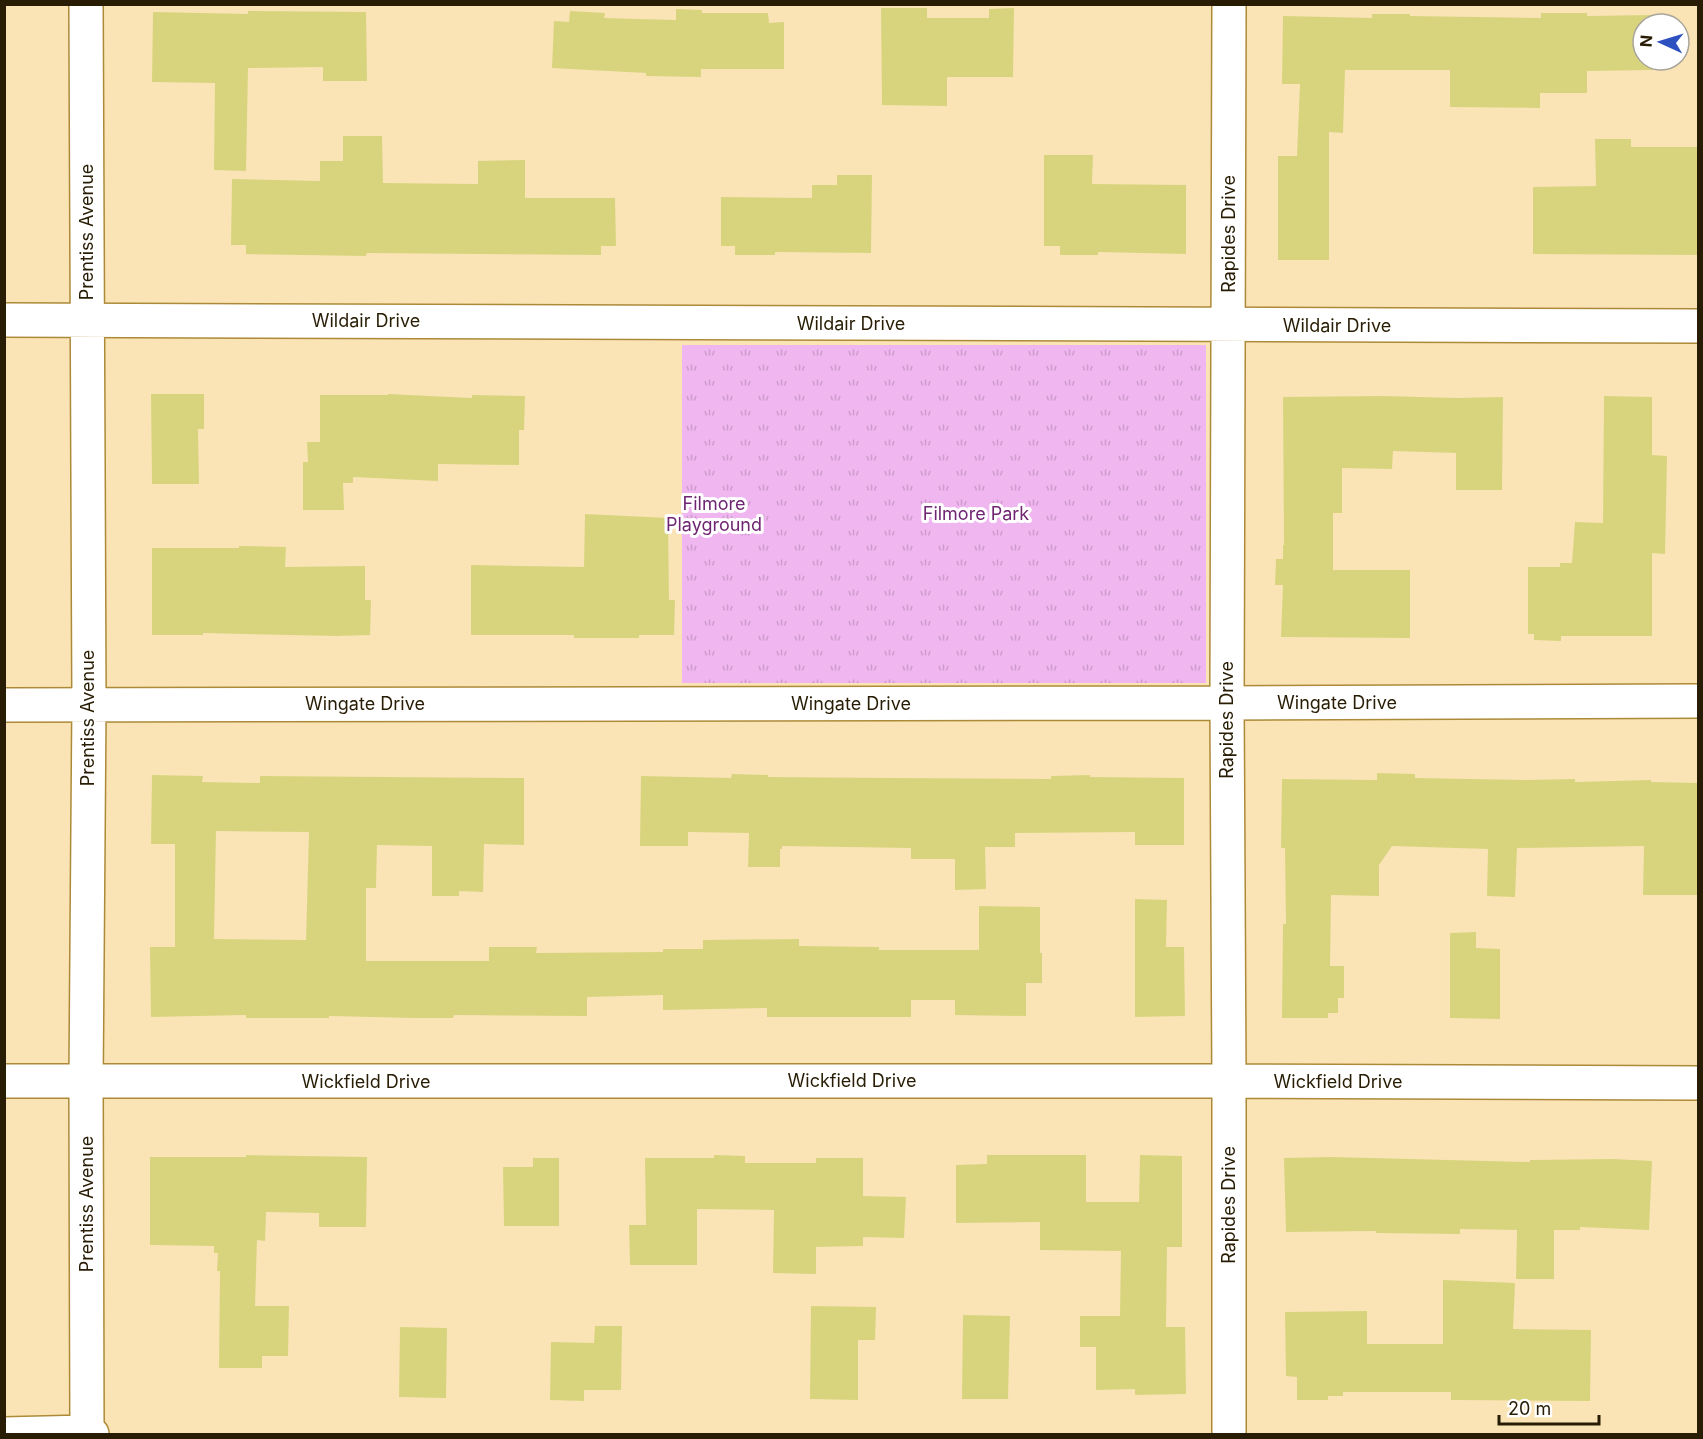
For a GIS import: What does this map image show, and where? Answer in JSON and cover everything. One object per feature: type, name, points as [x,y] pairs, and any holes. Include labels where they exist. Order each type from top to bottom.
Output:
[{"type":"street","name":"Prentiss Avenue","points":[[86,4],[89,704],[86,1082],[90,1433]]},
{"type":"street","name":"Rapides Drive","points":[[1228,4],[1229,1434]]},
{"type":"street","name":"Wildair Drive","points":[[4,320],[1698,326]]},
{"type":"street","name":"Wingate Drive","points":[[4,705],[1698,700]]},
{"type":"street","name":"Wickfield Drive","points":[[4,1082],[1698,1083]]},
{"type":"street","points":[[4,1434],[90,1433]]},
{"type":"green space","name":"Filmore Park","points":[[682,345],[1206,345],[1206,683],[682,683]]},
{"type":"building","points":[[881,8],[927,8],[927,18],[989,18],[989,9],[1014,8],[1013,77],[947,77],[947,106],[882,105]]},
{"type":"building","points":[[676,9],[702,10],[702,13],[768,13],[769,23],[784,22],[784,69],[701,69],[701,77],[698,77],[646,76],[646,73],[552,68],[554,21],[569,22],[570,11],[605,13],[604,18],[676,20]]},
{"type":"building","points":[[248,11],[366,12],[367,81],[323,81],[323,67],[248,68],[246,171],[214,170],[215,83],[152,82],[153,12],[248,14]]},
{"type":"building","points":[[1541,13],[1587,13],[1587,16],[1631,15],[1631,70],[1587,71],[1587,93],[1540,93],[1540,108],[1450,107],[1450,70],[1345,70],[1343,133],[1329,132],[1329,260],[1278,260],[1278,156],[1297,156],[1300,84],[1282,84],[1283,16],[1372,18],[1372,14],[1410,14],[1410,16],[1541,18]]},
{"type":"building","points":[[343,136],[382,136],[383,183],[478,184],[478,161],[525,160],[525,198],[615,198],[616,246],[601,246],[601,255],[367,253],[366,256],[246,254],[246,245],[231,245],[232,179],[320,181],[320,161],[343,161]]},
{"type":"building","points":[[1595,139],[1631,139],[1631,147],[1698,147],[1698,255],[1533,254],[1533,187],[1596,186]]},
{"type":"building","points":[[1044,155],[1093,155],[1092,184],[1186,185],[1186,254],[1098,252],[1098,255],[1060,255],[1060,246],[1044,246]]},
{"type":"building","points":[[837,175],[872,175],[871,253],[775,252],[775,255],[735,255],[735,246],[721,246],[721,197],[812,198],[812,185],[837,185]]},
{"type":"building","points":[[151,394],[204,394],[204,429],[198,429],[199,484],[152,484]]},
{"type":"building","points":[[388,394],[472,398],[472,395],[525,396],[524,430],[519,430],[519,465],[438,464],[438,481],[353,477],[353,483],[343,483],[344,510],[303,510],[303,462],[308,462],[307,442],[320,442],[320,395]]},
{"type":"building","points":[[1604,396],[1652,397],[1652,455],[1667,456],[1665,554],[1652,553],[1652,636],[1561,636],[1561,641],[1534,640],[1534,634],[1528,634],[1528,567],[1560,567],[1560,563],[1572,563],[1575,522],[1603,523]]},
{"type":"building","points":[[1283,397],[1503,397],[1502,490],[1456,490],[1456,453],[1393,451],[1392,469],[1342,468],[1342,513],[1333,513],[1333,570],[1410,570],[1410,638],[1281,637],[1283,585],[1275,585],[1276,559],[1283,559],[1284,545]]},
{"type":"building","points":[[585,514],[668,518],[669,600],[675,600],[674,635],[639,635],[639,638],[574,638],[574,635],[471,635],[471,565],[584,567]]},
{"type":"building","points":[[239,546],[286,547],[285,567],[365,566],[365,600],[371,600],[370,635],[203,633],[203,635],[152,635],[152,548],[239,548]]},
{"type":"building","points":[[1377,773],[1415,774],[1415,778],[1575,779],[1575,782],[1651,780],[1651,782],[1698,783],[1698,895],[1643,895],[1644,846],[1517,848],[1515,897],[1487,896],[1488,849],[1392,846],[1379,865],[1379,896],[1331,895],[1330,966],[1344,966],[1344,998],[1338,998],[1338,1013],[1328,1013],[1328,1018],[1282,1018],[1283,924],[1286,924],[1285,848],[1281,848],[1282,779],[1377,780]]},
{"type":"building","points":[[732,774],[768,775],[768,777],[1051,779],[1051,776],[1090,775],[1090,777],[1184,778],[1184,845],[1135,845],[1135,832],[1015,833],[1015,847],[985,847],[986,889],[955,890],[955,859],[911,859],[911,848],[782,846],[780,867],[748,867],[749,833],[688,832],[688,846],[640,846],[641,776],[731,778]]},
{"type":"building","points":[[152,775],[203,776],[202,782],[260,783],[260,776],[524,778],[524,845],[484,844],[483,892],[459,891],[459,896],[432,896],[432,846],[377,845],[376,888],[366,888],[366,961],[489,961],[489,947],[537,947],[536,953],[663,952],[663,949],[703,949],[703,940],[799,939],[799,946],[879,947],[879,950],[979,950],[979,906],[1040,907],[1042,983],[1026,983],[1026,1016],[955,1015],[955,1000],[911,1000],[911,1017],[767,1017],[767,1008],[663,1010],[663,995],[587,997],[587,1016],[151,1017],[150,947],[175,947],[175,844],[151,844]],"holes":[[[216,831],[309,832],[306,940],[214,939]]]},
{"type":"building","points":[[1135,899],[1167,900],[1166,947],[1184,947],[1185,1016],[1135,1017]]},
{"type":"building","points":[[1476,932],[1476,948],[1500,949],[1500,1019],[1450,1018],[1450,933]]},
{"type":"building","points":[[246,1155],[367,1157],[366,1227],[319,1227],[319,1213],[266,1212],[265,1241],[257,1240],[255,1306],[289,1306],[288,1356],[262,1356],[262,1368],[219,1368],[220,1271],[217,1271],[218,1253],[214,1253],[214,1246],[150,1245],[150,1157],[246,1157]]},
{"type":"building","points":[[714,1155],[745,1156],[745,1163],[816,1163],[816,1158],[863,1158],[863,1196],[906,1197],[904,1238],[863,1237],[863,1246],[816,1247],[816,1274],[773,1273],[774,1210],[697,1209],[697,1265],[630,1265],[629,1225],[646,1225],[645,1158],[714,1158]]},
{"type":"building","points":[[987,1155],[1086,1155],[1086,1202],[1139,1202],[1140,1155],[1182,1156],[1182,1247],[1167,1247],[1166,1327],[1185,1327],[1186,1394],[1135,1395],[1135,1389],[1096,1390],[1096,1347],[1080,1347],[1080,1316],[1120,1316],[1121,1251],[1040,1250],[1040,1222],[956,1223],[956,1165],[987,1164]]},
{"type":"building","points":[[533,1158],[559,1158],[559,1226],[504,1226],[503,1167],[533,1167]]},
{"type":"building","points":[[1284,1158],[1530,1162],[1530,1160],[1613,1159],[1652,1161],[1649,1230],[1580,1227],[1580,1230],[1554,1230],[1554,1279],[1516,1279],[1517,1230],[1460,1229],[1460,1234],[1376,1233],[1376,1231],[1286,1232]]},
{"type":"building","points":[[1443,1280],[1515,1283],[1513,1329],[1591,1330],[1590,1401],[1451,1400],[1451,1392],[1343,1392],[1343,1396],[1328,1396],[1328,1400],[1297,1400],[1297,1377],[1286,1376],[1285,1312],[1367,1311],[1367,1344],[1443,1344]]},
{"type":"building","points":[[811,1306],[876,1307],[875,1340],[858,1340],[858,1400],[810,1399]]},
{"type":"building","points":[[963,1315],[1010,1316],[1008,1399],[962,1399]]},
{"type":"building","points":[[595,1326],[622,1326],[621,1390],[584,1390],[584,1401],[550,1400],[551,1342],[594,1343]]},
{"type":"building","points":[[400,1327],[447,1328],[446,1398],[399,1397]]},
{"type":"park label","name":"Filmore Playground","points":[[714,514]]}]
